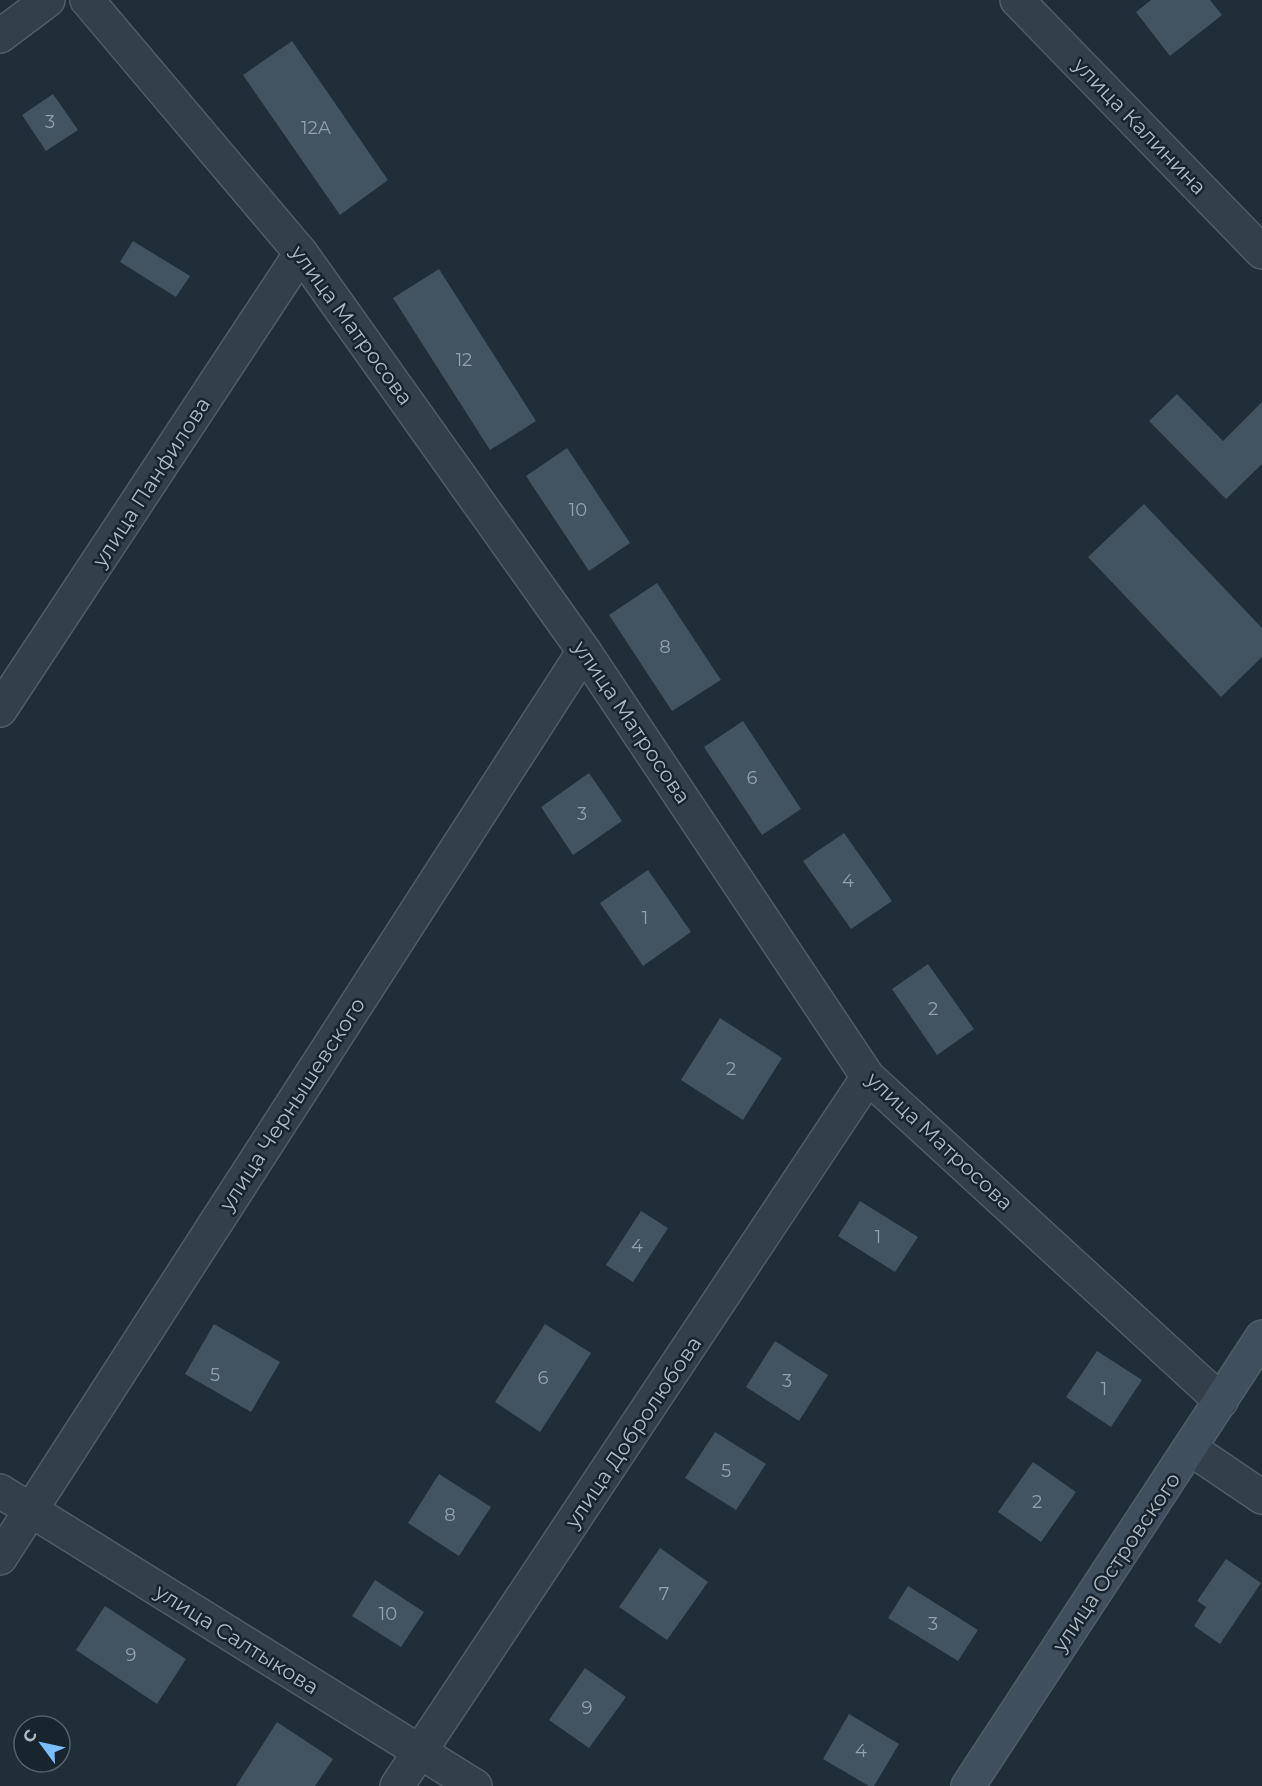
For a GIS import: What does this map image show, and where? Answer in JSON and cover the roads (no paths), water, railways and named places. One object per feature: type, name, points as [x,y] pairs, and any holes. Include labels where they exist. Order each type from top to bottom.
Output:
[{"type":"street","points":[[0,36],[48,0]]},
{"type":"street","name":"улица Матросова","points":[[87,0],[301,253],[584,651],[868,1077],[1221,1401]]},
{"type":"street","name":"улица Калинина","points":[[1017,0],[1262,252]]},
{"type":"street","name":"улица Панфилова","points":[[0,710],[301,253]]},
{"type":"street","name":"улица Чернышевского","points":[[0,1558],[584,651]]},
{"type":"street","name":"улица Добролюбова","points":[[397,1786],[868,1077]]},
{"type":"street","name":"улица Островского","points":[[968,1786],[1191,1449],[1262,1337]]},
{"type":"street","points":[[1191,1449],[1262,1497]]},
{"type":"street","name":"улица Салтыкова","points":[[0,1491],[475,1786]]}]
